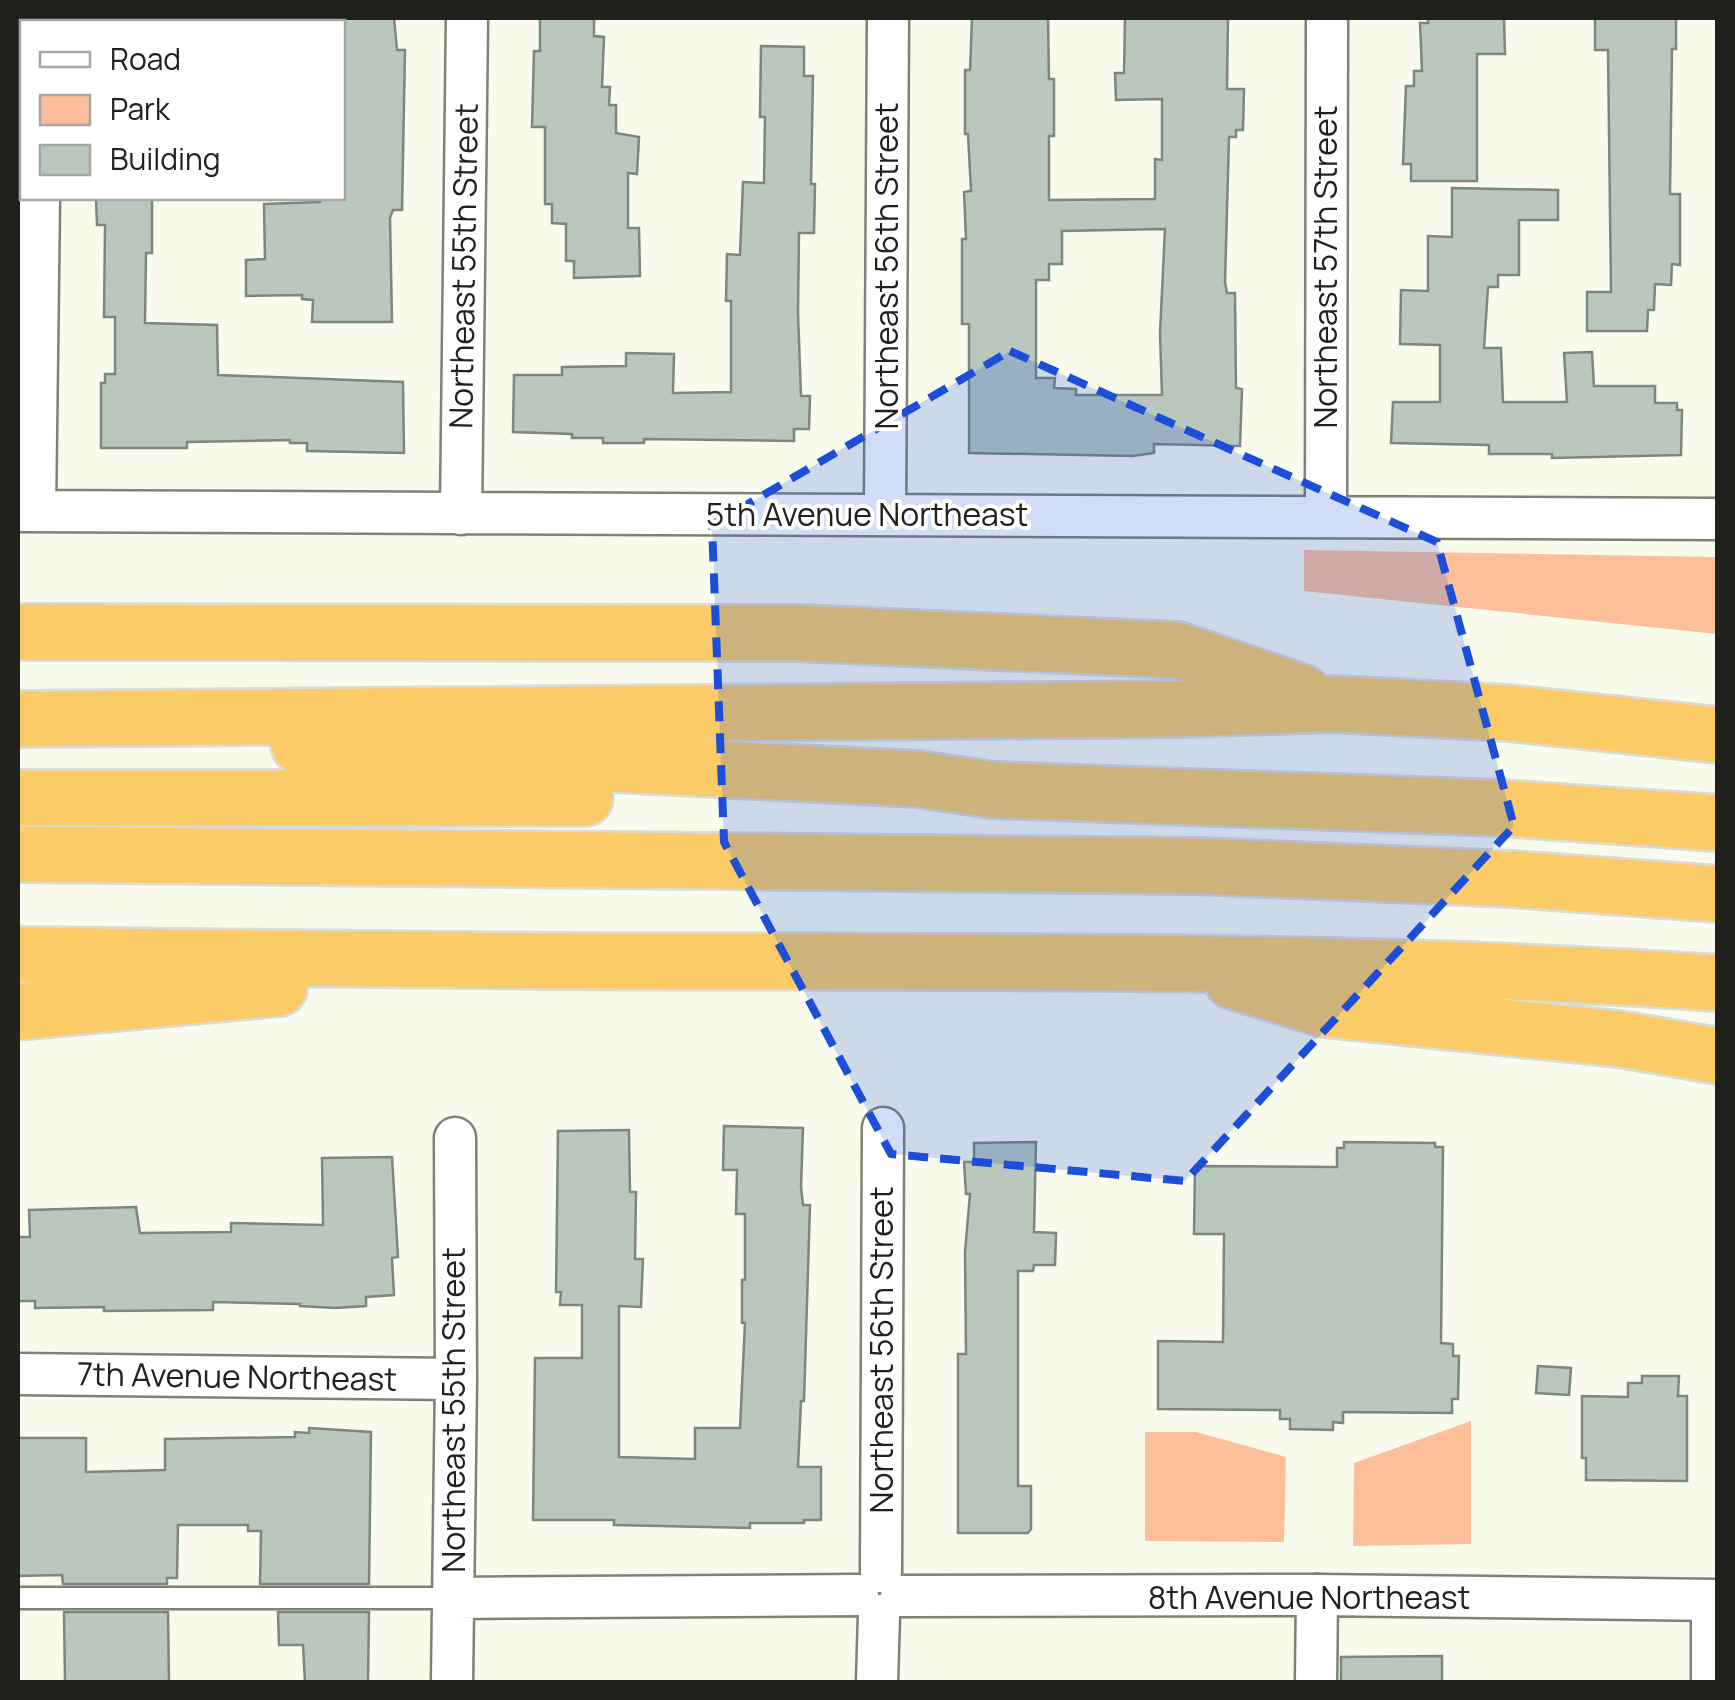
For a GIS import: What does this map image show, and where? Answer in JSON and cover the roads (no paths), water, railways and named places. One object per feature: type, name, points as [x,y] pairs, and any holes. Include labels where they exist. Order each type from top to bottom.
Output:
[{"type":"highway","points":[[18,630],[799,633],[1177,650],[1334,704]]},
{"type":"highway","points":[[18,719],[1176,710],[1334,704],[1508,713],[1718,735]]},
{"type":"highway","points":[[205,715],[312,750],[918,779],[993,790],[1500,808],[1718,823]]},
{"type":"highway","points":[[18,798],[911,800],[993,790]]},
{"type":"highway","points":[[18,854],[1196,866],[1493,878],[1718,894]]},
{"type":"highway","points":[[18,955],[1168,962],[1552,972],[1718,982]]},
{"type":"highway","points":[[18,1012],[566,961]]},
{"type":"highway","points":[[1168,962],[1324,1009],[1619,1039],[1718,1056]]},
{"type":"street","name":"Northeast 55th Street","points":[[461,514],[467,18]]},
{"type":"street","name":"Northeast 56th Street","points":[[885,514],[888,18]]},
{"type":"street","name":"Northeast 57th Street","points":[[1326,516],[1327,18]]},
{"type":"street","points":[[26,510],[39,200]]},
{"type":"street","name":"5th Avenue Northeast","points":[[26,510],[1718,520]]},
{"type":"street","name":"Northeast 56th Street","points":[[878,1682],[883,1128]]},
{"type":"street","name":"Northeast 55th Street","points":[[452,1682],[455,1138]]},
{"type":"street","name":"7th Avenue Northeast","points":[[18,1374],[456,1379]]},
{"type":"street","points":[[1316,1682],[1317,1595]]},
{"type":"street","name":"8th Avenue Northeast","points":[[454,1598],[1317,1595],[1715,1600]]},
{"type":"street","points":[[1712,1682],[1715,1600]]},
{"type":"lane","points":[[18,1598],[454,1598]]}]
